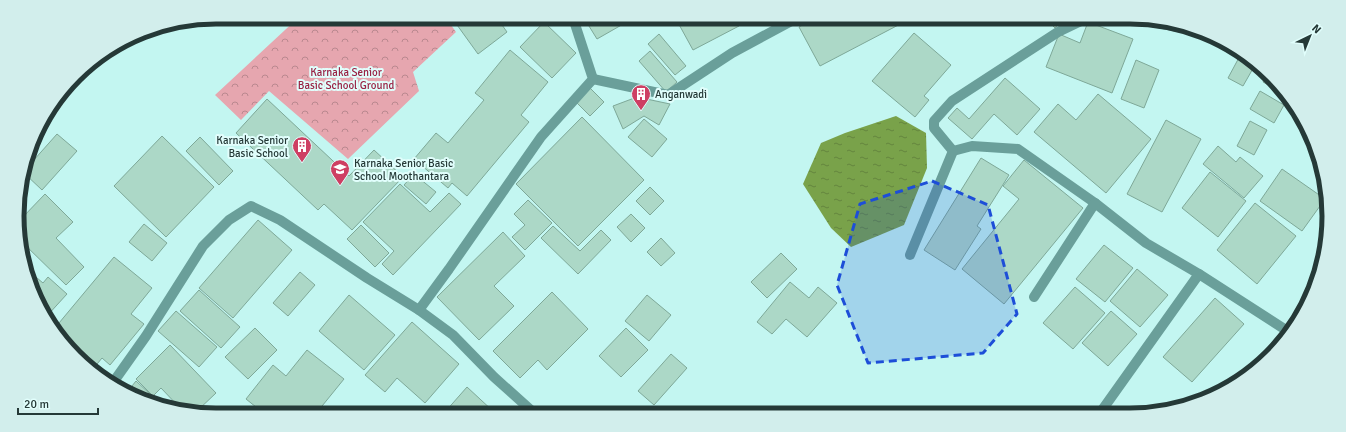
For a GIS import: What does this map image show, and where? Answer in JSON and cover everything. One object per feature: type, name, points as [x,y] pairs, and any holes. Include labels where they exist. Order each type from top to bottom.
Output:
[{"type":"street","points":[[575,24],[593,79]]},
{"type":"street","points":[[593,79],[668,95],[732,53],[787,24]]},
{"type":"street","points":[[953,151],[934,128],[934,121],[952,101],[1058,32],[1073,24]]},
{"type":"street","points":[[419,310],[541,137],[593,79]]},
{"type":"street","points":[[953,151],[972,146],[1018,149],[1095,203],[1146,242],[1200,274],[1285,329]]},
{"type":"street","points":[[910,255],[953,151]]},
{"type":"street","points":[[1034,296],[1095,203]]},
{"type":"street","points":[[115,379],[146,336],[203,246],[229,220],[251,206],[280,220],[367,278],[419,310],[452,335],[494,377],[529,408]]},
{"type":"street","points":[[1104,408],[1200,274]]},
{"type":"highlighted area","points":[[932,181],[988,205],[1017,314],[983,353],[868,363],[837,285],[860,204]]},
{"type":"green space","name":"Karnaka Senior Basic School Ground","points":[[291,24],[450,24],[456,32],[413,72],[419,91],[348,159],[269,91],[241,120],[215,95]]},
{"type":"water","points":[[896,116],[926,133],[927,168],[904,225],[851,247],[831,228],[803,184],[821,143],[845,133]]},
{"type":"building","points":[[456,24],[501,24],[507,32],[478,54]]},
{"type":"building","points":[[542,24],[546,24],[576,53],[552,78],[520,47]]},
{"type":"building","points":[[588,24],[623,24],[597,39]]},
{"type":"building","points":[[679,24],[738,24],[739,26],[693,50]]},
{"type":"building","points":[[804,24],[900,24],[820,66],[799,27]]},
{"type":"building","points":[[1051,24],[1058,24],[1055,28]]},
{"type":"building","points":[[1087,24],[1093,24],[1133,39],[1112,93],[1046,67],[1059,34],[1080,43]]},
{"type":"building","points":[[914,33],[951,65],[924,96],[929,100],[915,117],[872,81]]},
{"type":"building","points":[[659,34],[686,66],[675,75],[648,44]]},
{"type":"building","points":[[510,50],[548,82],[521,115],[529,122],[467,196],[452,183],[448,188],[414,159],[436,133],[448,143],[484,100],[475,93]]},
{"type":"building","points":[[650,51],[677,82],[666,92],[639,61]]},
{"type":"building","points":[[1239,58],[1253,69],[1243,86],[1228,78]]},
{"type":"building","points":[[1136,60],[1159,70],[1144,108],[1121,99]]},
{"type":"building","points":[[1005,78],[1040,109],[1017,135],[994,114],[972,139],[948,118],[957,108],[969,119]]},
{"type":"building","points":[[1265,79],[1272,87],[1263,82]]},
{"type":"building","points":[[589,87],[604,102],[590,116],[575,101]]},
{"type":"building","points":[[1260,91],[1284,105],[1274,123],[1250,109]]},
{"type":"building","points":[[1098,94],[1151,139],[1106,193],[1034,132],[1058,104],[1076,120]]},
{"type":"building","name":"Anganwadi","points":[[637,97],[670,104],[659,125],[644,116],[623,129],[613,106]]},
{"type":"building","name":"Karnaka Senior Basic School","points":[[267,99],[349,176],[374,150],[403,177],[352,230],[324,204],[318,210],[236,133]]},
{"type":"building","points":[[582,117],[644,180],[578,246],[516,184]]},
{"type":"building","points":[[644,119],[667,139],[652,157],[628,137]]},
{"type":"building","points":[[1166,120],[1201,139],[1162,212],[1127,194]]},
{"type":"building","points":[[1250,121],[1267,130],[1254,155],[1237,146]]},
{"type":"building","points":[[57,134],[77,151],[42,190],[28,177],[32,162]]},
{"type":"building","points":[[162,136],[214,187],[166,237],[114,186]]},
{"type":"building","points":[[200,137],[233,171],[219,185],[186,151]]},
{"type":"building","points":[[1218,146],[1236,162],[1240,157],[1263,176],[1244,198],[1203,164]]},
{"type":"building","points":[[981,158],[1009,175],[977,226],[981,229],[955,270],[924,250]]},
{"type":"building","points":[[1024,160],[1083,208],[1004,304],[962,269],[1019,199],[1003,186]]},
{"type":"building","points":[[1282,169],[1321,196],[1322,203],[1302,231],[1260,201]]},
{"type":"building","points":[[1210,172],[1246,201],[1218,237],[1182,208]]},
{"type":"building","points":[[414,174],[436,192],[426,204],[404,185]]},
{"type":"building","points":[[400,184],[430,212],[449,193],[461,204],[393,275],[382,264],[394,251],[363,222]]},
{"type":"building","points":[[650,187],[664,201],[650,215],[636,201]]},
{"type":"building","points":[[45,194],[73,222],[56,238],[84,267],[66,285],[27,247],[24,229],[24,216]]},
{"type":"building","points":[[528,200],[552,223],[525,250],[512,237],[525,225],[514,214]]},
{"type":"building","points":[[1255,203],[1296,236],[1257,284],[1217,250]]},
{"type":"building","points":[[631,214],[645,228],[631,242],[617,227]]},
{"type":"building","points":[[258,220],[292,250],[233,318],[199,288]]},
{"type":"building","points":[[144,224],[167,243],[152,261],[129,242]]},
{"type":"building","points":[[361,225],[389,253],[375,267],[347,239]]},
{"type":"building","points":[[553,226],[580,251],[601,230],[611,240],[578,274],[541,238]]},
{"type":"building","points":[[503,232],[525,256],[494,286],[514,306],[479,340],[437,297]]},
{"type":"building","points":[[661,238],[675,253],[661,266],[647,252]]},
{"type":"building","points":[[1104,245],[1133,268],[1105,302],[1076,279]]},
{"type":"building","points":[[781,253],[797,269],[767,298],[751,282]]},
{"type":"building","points":[[114,257],[152,288],[131,314],[144,324],[110,365],[102,358],[96,365],[80,352],[57,325]]},
{"type":"building","points":[[1137,269],[1168,295],[1140,327],[1110,301]]},
{"type":"building","points":[[300,272],[315,285],[288,316],[273,303]]},
{"type":"building","points":[[33,275],[43,283],[48,277],[67,294],[50,312]]},
{"type":"building","points":[[790,282],[809,298],[818,287],[837,303],[807,337],[786,319],[772,334],[757,322]]},
{"type":"building","points":[[1075,287],[1105,313],[1073,349],[1043,323]]},
{"type":"building","points":[[199,290],[240,327],[221,348],[180,311]]},
{"type":"building","points":[[552,292],[588,329],[547,370],[538,360],[520,378],[493,351]]},
{"type":"building","points":[[349,295],[395,335],[364,370],[319,331]]},
{"type":"building","points":[[647,295],[671,315],[649,341],[625,321]]},
{"type":"building","points":[[1215,298],[1244,324],[1192,382],[1163,357]]},
{"type":"building","points":[[176,311],[217,347],[199,367],[158,331]]},
{"type":"building","points":[[1111,311],[1137,334],[1108,366],[1082,343]]},
{"type":"building","points":[[412,322],[459,364],[425,403],[397,378],[385,392],[365,375]]},
{"type":"building","points":[[255,328],[277,350],[248,379],[225,357]]},
{"type":"building","points":[[626,328],[648,350],[621,377],[599,356]]},
{"type":"building","points":[[170,345],[216,393],[201,408],[179,404],[175,403],[161,388],[153,396],[136,379]]},
{"type":"building","points":[[307,350],[344,379],[320,408],[257,408],[246,399],[273,365],[286,376]]},
{"type":"building","points":[[671,354],[687,368],[654,405],[638,391]]},
{"type":"building","points":[[136,381],[155,398],[143,393],[131,388]]},
{"type":"building","points":[[467,387],[490,408],[449,408]]},
{"type":"place","name":"Anganwadi","points":[[641,111]]},
{"type":"place","name":"Karnaka Senior Basic School","points":[[302,163]]},
{"type":"place","name":"Karnaka Senior Basic School Moothantara","points":[[340,186]]}]
